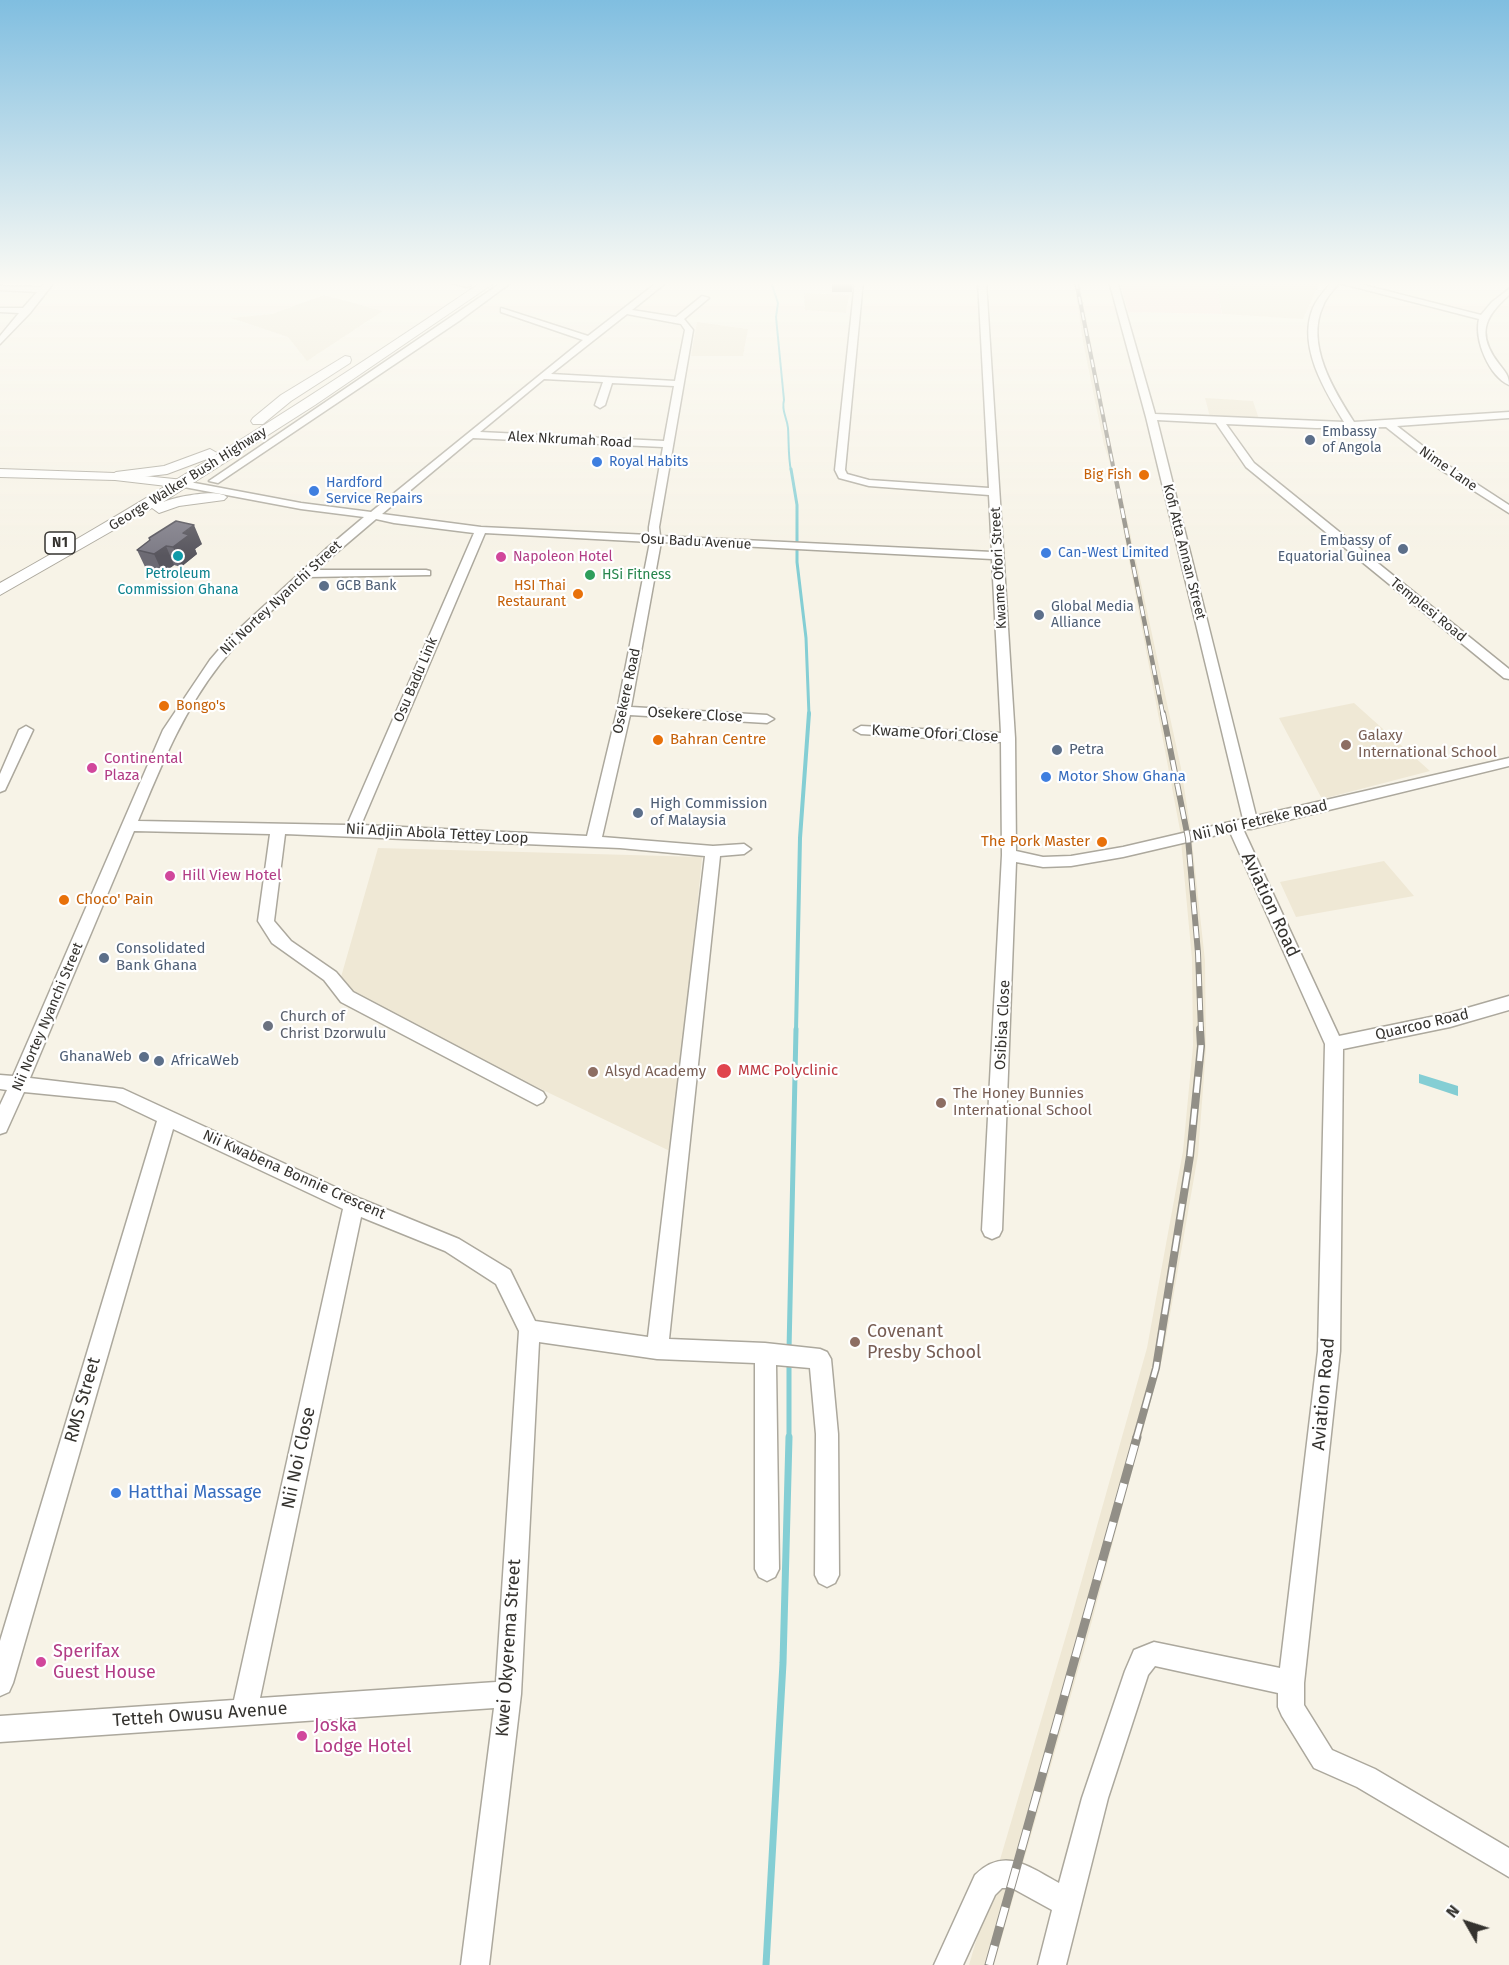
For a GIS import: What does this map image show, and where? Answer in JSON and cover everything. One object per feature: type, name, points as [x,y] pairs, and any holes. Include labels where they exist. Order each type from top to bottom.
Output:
[{"type":"highway","points":[[250,428],[286,398],[326,373]]},
{"type":"highway","name":"George Walker Bush Highway","points":[[220,454],[250,428],[334,373]]},
{"type":"highway","name":"George Walker Bush Highway","points":[[0,590],[107,530],[220,454],[356,373]]},
{"type":"highway","points":[[107,530],[177,502],[223,495],[214,481],[213,474],[220,454]]},
{"type":"highway","points":[[121,492],[167,470],[220,454]]},
{"type":"highway","name":"George Walker Bush Highway","points":[[0,577],[121,492],[172,485]]},
{"type":"highway","points":[[0,600],[25,585],[72,550]]},
{"type":"main road","points":[[0,473],[121,492],[172,485]]},
{"type":"street","points":[[214,481],[376,373]]},
{"type":"street","name":"Nii Nortey Nyanchi Street","points":[[0,1126],[20,1084],[170,730],[214,663],[232,642],[369,518],[546,373]]},
{"type":"street","name":"Osekere Road","points":[[593,842],[624,711],[656,545],[654,527],[682,373]]},
{"type":"street","points":[[850,373],[840,471],[843,476],[869,483],[994,492]]},
{"type":"street","name":"Kwame Ofori Street","points":[[987,373],[1008,738],[1010,855]]},
{"type":"street","name":"Kofi Atta Annan Street","points":[[1137,373],[1151,417],[1251,824]]},
{"type":"street","points":[[1324,373],[1329,388],[1351,424]]},
{"type":"street","points":[[542,376],[680,384]]},
{"type":"street","points":[[600,405],[608,380]]},
{"type":"street","points":[[1151,417],[1220,421],[1389,424],[1509,415]]},
{"type":"street","name":"Templesi Road","points":[[1220,421],[1230,439],[1250,465],[1509,675]]},
{"type":"street","name":"Nime Lane","points":[[1389,424],[1425,453],[1506,506]]},
{"type":"street","name":"Alex Nkrumah Road","points":[[470,435],[670,444]]},
{"type":"street","name":"Osu Badu Avenue","points":[[172,485],[369,518],[481,530],[998,556]]},
{"type":"street","name":"Osu Badu Link","points":[[352,830],[481,530]]},
{"type":"street","points":[[305,574],[426,573]]},
{"type":"street","name":"Osekere Close","points":[[624,711],[766,719]]},
{"type":"street","points":[[0,787],[26,730]]},
{"type":"street","name":"Kwame Ofori Close","points":[[861,730],[1008,738]]},
{"type":"street","name":"Nii Noi Fetreke Road","points":[[1010,855],[1043,862],[1071,861],[1123,852],[1235,828],[1509,762]]},
{"type":"street","name":"Nii Adjin Abola Tettey Loop","points":[[129,826],[352,830],[593,842],[713,851],[744,849]]},
{"type":"street","name":"Aviation Road","points":[[1235,828],[1334,1044],[1329,1351],[1291,1683],[1291,1707],[1323,1759],[1366,1778],[1509,1863]]},
{"type":"street","points":[[278,829],[266,921],[270,931],[278,940],[330,976],[347,997],[537,1097]]},
{"type":"street","points":[[657,1349],[713,851]]},
{"type":"street","name":"Osibisa Close","points":[[992,1230],[1010,855]]},
{"type":"street","name":"Quarcoo Road","points":[[1334,1044],[1450,1020],[1509,1003]]},
{"type":"street","name":"Nii Kwabena Bonnie Crescent","points":[[0,1082],[117,1094],[354,1205],[452,1245],[503,1277],[529,1330]]},
{"type":"street","name":"RMS Street","points":[[0,1683],[167,1117]]},
{"type":"street","name":"Nii Noi Close","points":[[244,1712],[354,1205]]},
{"type":"street","points":[[529,1330],[657,1349],[774,1354],[820,1359],[826,1407],[827,1575]]},
{"type":"street","name":"Kwei Okyerema Street","points":[[475,1965],[508,1694],[529,1330]]},
{"type":"street","points":[[767,1569],[774,1354]]},
{"type":"street","points":[[1052,1965],[1095,1798],[1143,1659],[1154,1654],[1291,1683]]},
{"type":"street","name":"Tetteh Owusu Avenue","points":[[0,1729],[508,1694]]},
{"type":"street","points":[[948,1965],[985,1885],[996,1874],[1015,1875],[1067,1903]]},
{"type":"shaded area","points":[[1089,373],[1097,373],[1181,768],[1191,832],[1205,961],[1206,1049],[1198,1155],[1163,1355],[1089,1632],[994,1965],[969,1965],[1070,1622],[1147,1348],[1183,1151],[1193,1046],[1192,959],[1180,830],[1112,470],[1104,445]]},
{"type":"shaded area","points":[[1205,398],[1253,401],[1259,419],[1210,417]]},
{"type":"shaded area","name":"Galaxy International School","points":[[1354,703],[1430,771],[1322,799],[1279,718]]},
{"type":"shaded area","name":"Alsyd Academy","points":[[378,848],[702,857],[674,1153],[337,991]]},
{"type":"shaded area","points":[[1384,861],[1414,896],[1296,917],[1280,882]]},
{"type":"water","points":[[1419,1074],[1458,1086],[1458,1096],[1419,1083]]},
{"type":"building","points":[[176,521],[194,525],[183,533],[189,535],[173,547],[166,546],[154,554],[137,550],[150,540],[149,538]]},
{"type":"waterway","points":[[781,373],[791,471]]},
{"type":"waterway","points":[[791,469],[797,505],[797,562],[806,638],[809,714]]},
{"type":"waterway","points":[[796,1031],[800,838],[809,714]]},
{"type":"waterway","points":[[789,1350],[796,1029]]},
{"type":"waterway","points":[[789,1361],[789,1437]]},
{"type":"waterway","points":[[766,1965],[783,1663],[789,1437]]},
{"type":"railway","points":[[1094,373],[1114,471]]},
{"type":"railway","points":[[1114,469],[1163,715]]},
{"type":"railway","points":[[1163,713],[1188,838],[1198,953],[1201,1031]]},
{"type":"railway","points":[[1136,1439],[1156,1368],[1190,1156],[1201,1046],[1200,1029]]},
{"type":"railway","points":[[989,1965],[1137,1437]]},
{"type":"place","name":"Embassy of Angola","points":[[1310,440]]},
{"type":"place","name":"Royal Habits","points":[[597,462]]},
{"type":"place","name":"Big Fish","points":[[1144,475]]},
{"type":"place","name":"Hardford Service Repairs","points":[[314,491]]},
{"type":"place","name":"Embassy of Equatorial Guinea","points":[[1403,549]]},
{"type":"place","name":"Can-West Limited","points":[[1046,553]]},
{"type":"place","name":"Petroleum Commission Ghana","points":[[178,556]]},
{"type":"place","name":"Napoleon Hotel","points":[[501,557]]},
{"type":"place","name":"HSi Fitness","points":[[590,575]]},
{"type":"place","name":"GCB Bank","points":[[324,586]]},
{"type":"place","name":"HSI Thai Restaurant","points":[[578,594]]},
{"type":"place","name":"Global Media Alliance","points":[[1039,615]]},
{"type":"place","name":"Bongo's","points":[[164,706]]},
{"type":"place","name":"Bahran Centre","points":[[658,740]]},
{"type":"place","name":"Galaxy International School","points":[[1346,745]]},
{"type":"place","name":"Petra","points":[[1057,750]]},
{"type":"place","name":"Continental Plaza","points":[[92,768]]},
{"type":"place","name":"Motor Show Ghana","points":[[1046,777]]},
{"type":"place","name":"High Commission of Malaysia","points":[[638,813]]},
{"type":"place","name":"The Pork Master","points":[[1102,842]]},
{"type":"place","name":"Hill View Hotel","points":[[170,876]]},
{"type":"place","name":"Choco' Pain","points":[[64,900]]},
{"type":"place","name":"Consolidated Bank Ghana","points":[[104,958]]},
{"type":"place","name":"Church of Christ Dzorwulu","points":[[268,1026]]},
{"type":"place","name":"GhanaWeb","points":[[144,1057]]},
{"type":"place","name":"AfricaWeb","points":[[159,1061]]},
{"type":"place","name":"MMC Polyclinic","points":[[724,1071]]},
{"type":"place","name":"Alsyd Academy","points":[[593,1072]]},
{"type":"place","name":"The Honey Bunnies International School","points":[[941,1103]]},
{"type":"place","name":"Covenant Presby School","points":[[855,1342]]},
{"type":"place","name":"Hatthai Massage","points":[[116,1493]]},
{"type":"place","name":"Sperifax Guest House","points":[[41,1662]]},
{"type":"place","name":"Joska Lodge Hotel","points":[[302,1736]]}]
